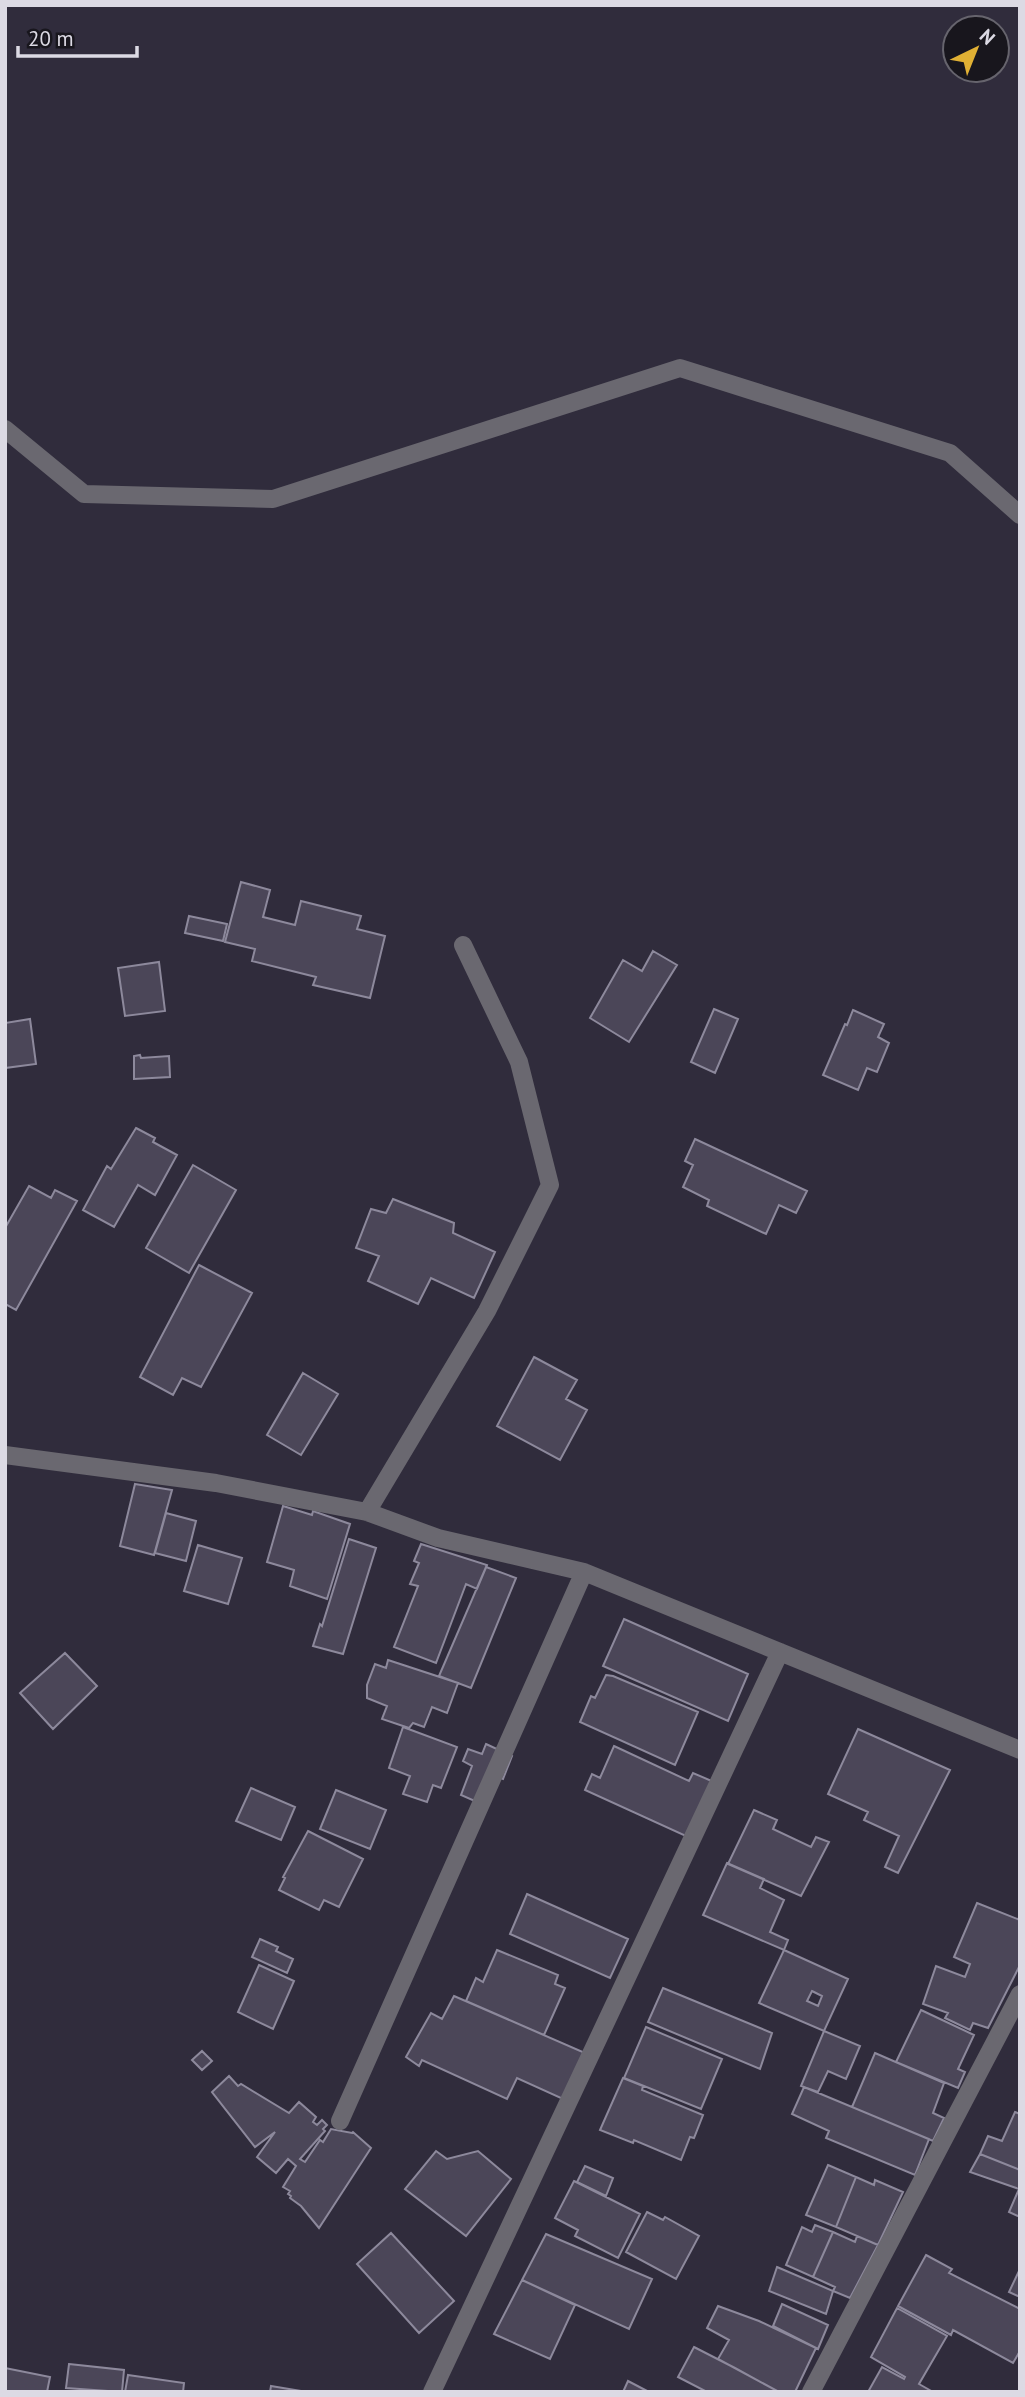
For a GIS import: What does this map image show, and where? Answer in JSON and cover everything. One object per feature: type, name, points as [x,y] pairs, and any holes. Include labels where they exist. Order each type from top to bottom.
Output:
[{"type":"street","points":[[5,429],[84,494],[273,499],[680,368],[950,453],[1020,515]]},
{"type":"street","points":[[366,1512],[486,1311],[550,1185],[519,1062],[463,945]]},
{"type":"street","points":[[5,1455],[216,1483],[366,1512],[438,1538],[584,1572],[1020,1750]]},
{"type":"street","points":[[340,2121],[584,1572]]},
{"type":"street","points":[[432,2392],[780,1652]]},
{"type":"street","points":[[811,2392],[1020,1994]]},
{"type":"building","points":[[241,882],[270,890],[263,917],[295,925],[301,901],[361,916],[357,929],[385,936],[370,998],[313,985],[316,977],[252,961],[255,949],[225,942]]},
{"type":"building","points":[[189,916],[227,924],[223,941],[185,933]]},
{"type":"building","points":[[653,951],[677,965],[629,1042],[590,1018],[623,960],[642,971]]},
{"type":"building","points":[[159,962],[165,1011],[125,1016],[118,968]]},
{"type":"building","points":[[714,1009],[738,1019],[715,1073],[691,1062]]},
{"type":"building","points":[[853,1010],[884,1024],[878,1037],[889,1043],[877,1072],[867,1068],[858,1090],[823,1075]]},
{"type":"building","points":[[30,1019],[36,1064],[5,1068],[5,1023]]},
{"type":"building","points":[[140,1055],[141,1058],[169,1056],[170,1077],[134,1079],[134,1056]]},
{"type":"building","points":[[136,1128],[155,1138],[153,1142],[177,1155],[155,1195],[138,1185],[114,1227],[83,1210],[107,1166],[111,1169]]},
{"type":"building","points":[[695,1139],[807,1191],[796,1213],[779,1205],[766,1234],[707,1206],[709,1200],[683,1187],[693,1165],[685,1161]]},
{"type":"building","points":[[193,1165],[236,1190],[189,1273],[146,1248]]},
{"type":"building","points":[[29,1186],[51,1198],[55,1190],[77,1201],[16,1310],[5,1304],[5,1228]]},
{"type":"building","points":[[393,1199],[454,1223],[453,1233],[495,1252],[474,1298],[431,1278],[418,1304],[368,1281],[379,1256],[356,1248],[371,1209],[386,1213]]},
{"type":"building","points":[[199,1265],[252,1293],[201,1387],[182,1378],[173,1395],[140,1377]]},
{"type":"building","points":[[534,1357],[577,1380],[566,1399],[587,1410],[560,1460],[497,1426]]},
{"type":"building","points":[[303,1373],[338,1394],[301,1455],[267,1435]]},
{"type":"building","points":[[135,1484],[172,1490],[154,1555],[120,1546]]},
{"type":"building","points":[[283,1506],[312,1515],[313,1511],[350,1524],[327,1599],[290,1586],[294,1570],[267,1562]]},
{"type":"building","points":[[166,1513],[196,1521],[186,1561],[155,1553]]},
{"type":"building","points":[[349,1539],[376,1548],[343,1654],[313,1646],[320,1624],[322,1626]]},
{"type":"building","points":[[421,1544],[487,1565],[477,1589],[466,1584],[436,1663],[394,1647],[418,1586],[410,1584],[419,1563],[414,1561]]},
{"type":"building","points":[[198,1545],[242,1558],[228,1604],[184,1591]]},
{"type":"building","points":[[486,1567],[516,1578],[471,1688],[439,1676]]},
{"type":"building","points":[[624,1619],[748,1674],[728,1721],[603,1666]]},
{"type":"building","points":[[65,1653],[97,1686],[53,1729],[20,1693]]},
{"type":"building","points":[[388,1660],[458,1683],[447,1713],[432,1707],[424,1727],[413,1723],[409,1728],[382,1719],[387,1706],[367,1698],[367,1685],[375,1664],[386,1668]]},
{"type":"building","points":[[606,1675],[698,1712],[675,1765],[580,1722],[591,1696],[595,1698]]},
{"type":"building","points":[[403,1727],[457,1747],[441,1788],[433,1785],[427,1802],[403,1794],[410,1776],[389,1768]]},
{"type":"building","points":[[858,1729],[950,1770],[898,1873],[885,1867],[899,1836],[864,1820],[868,1812],[828,1794]]},
{"type":"building","points":[[486,1744],[512,1756],[503,1779],[498,1777],[486,1806],[461,1795],[472,1766],[463,1761],[468,1749],[482,1754]]},
{"type":"building","points":[[614,1746],[689,1781],[693,1773],[714,1782],[688,1837],[585,1790],[592,1774],[600,1778]]},
{"type":"building","points":[[251,1788],[295,1807],[281,1840],[236,1821]]},
{"type":"building","points":[[336,1790],[386,1810],[370,1849],[320,1829]]},
{"type":"building","points":[[754,1810],[777,1820],[773,1829],[811,1847],[816,1837],[829,1842],[801,1896],[728,1864]]},
{"type":"building","points":[[308,1831],[363,1859],[339,1907],[324,1900],[319,1910],[279,1890],[285,1878],[283,1877]]},
{"type":"building","points":[[727,1863],[764,1879],[760,1888],[784,1900],[770,1932],[788,1940],[784,1950],[703,1915]]},
{"type":"building","points":[[527,1894],[628,1939],[610,1978],[510,1934]]},
{"type":"building","points":[[977,1903],[1020,1920],[1020,1965],[988,2028],[973,2023],[970,2030],[945,2018],[948,2013],[923,2004],[936,1966],[965,1977],[970,1964],[954,1957]]},
{"type":"building","points":[[260,1939],[278,1947],[276,1951],[293,1959],[287,1973],[252,1957]]},
{"type":"building","points":[[497,1950],[558,1975],[555,1984],[565,1988],[544,2035],[466,2001],[476,1978],[483,1982]]},
{"type":"building","points":[[784,1950],[848,1979],[824,2031],[759,2003]],"holes":[[[812,1991],[822,1996],[818,2006],[807,2001]]]},
{"type":"building","points":[[259,1965],[294,1981],[273,2029],[238,2012]]},
{"type":"building","points":[[663,1988],[772,2033],[760,2069],[648,2022]]},
{"type":"building","points":[[454,1996],[585,2053],[563,2099],[517,2078],[507,2099],[422,2060],[419,2066],[406,2057],[431,2013],[442,2019]]},
{"type":"building","points":[[921,2010],[974,2035],[958,2069],[965,2072],[958,2088],[896,2062]]},
{"type":"building","points":[[646,2027],[722,2059],[701,2109],[624,2078]]},
{"type":"building","points":[[824,2031],[860,2046],[846,2079],[828,2071],[818,2092],[801,2086]]},
{"type":"building","points":[[202,2051],[212,2061],[202,2070],[192,2060]]},
{"type":"building","points":[[875,2053],[944,2083],[933,2113],[944,2118],[933,2141],[852,2107]]},
{"type":"building","points":[[229,2076],[238,2086],[241,2084],[289,2113],[299,2102],[316,2117],[313,2122],[317,2125],[322,2120],[327,2125],[323,2129],[325,2131],[300,2159],[305,2162],[331,2129],[353,2132],[371,2148],[319,2228],[301,2206],[290,2198],[290,2191],[283,2187],[296,2166],[288,2159],[276,2173],[257,2157],[275,2132],[255,2147],[212,2092]]},
{"type":"building","points":[[623,2078],[643,2086],[642,2090],[703,2115],[681,2160],[634,2140],[633,2143],[600,2130]]},
{"type":"building","points":[[804,2087],[929,2139],[915,2175],[826,2138],[829,2131],[792,2114]]},
{"type":"building","points":[[1015,2112],[1020,2114],[1020,2170],[980,2154],[988,2136],[1002,2141]]},
{"type":"building","points":[[436,2151],[447,2159],[478,2151],[511,2179],[466,2236],[405,2189]]},
{"type":"building","points":[[980,2154],[1020,2170],[1020,2217],[1009,2212],[1019,2189],[970,2172]]},
{"type":"building","points":[[828,2165],[856,2177],[836,2227],[806,2215]]},
{"type":"building","points":[[585,2166],[613,2178],[606,2196],[577,2182]]},
{"type":"building","points":[[856,2177],[874,2185],[875,2180],[903,2192],[878,2245],[836,2227]]},
{"type":"building","points":[[574,2181],[640,2214],[618,2258],[575,2236],[578,2230],[555,2218]]},
{"type":"building","points":[[647,2212],[663,2220],[665,2217],[699,2236],[676,2279],[626,2252]]},
{"type":"building","points":[[815,2225],[833,2232],[813,2277],[786,2265],[802,2227],[812,2232]]},
{"type":"building","points":[[833,2232],[855,2242],[857,2236],[878,2245],[850,2298],[833,2291],[835,2287],[813,2277]]},
{"type":"building","points":[[391,2233],[454,2301],[419,2333],[357,2264]]},
{"type":"building","points":[[546,2234],[652,2279],[629,2329],[522,2280]]},
{"type":"building","points":[[926,2255],[952,2269],[949,2273],[1020,2309],[1020,2351],[1013,2363],[953,2330],[951,2335],[898,2306]]},
{"type":"building","points":[[777,2267],[833,2291],[826,2314],[769,2291]]},
{"type":"building","points":[[1020,2269],[1020,2297],[1009,2292]]},
{"type":"building","points":[[522,2280],[575,2305],[550,2359],[494,2334]]},
{"type":"building","points":[[782,2304],[828,2325],[818,2349],[773,2326]]},
{"type":"building","points":[[718,2306],[759,2321],[816,2348],[795,2392],[779,2392],[718,2359],[729,2340],[707,2328]]},
{"type":"building","points":[[897,2308],[947,2336],[919,2384],[933,2392],[868,2392],[882,2367],[904,2379],[905,2377],[871,2357]]},
{"type":"building","points":[[694,2347],[779,2392],[707,2392],[678,2377]]},
{"type":"building","points":[[69,2364],[124,2370],[122,2392],[66,2388]]},
{"type":"building","points":[[5,2368],[50,2377],[47,2392],[5,2392]]},
{"type":"building","points":[[128,2375],[184,2383],[183,2392],[125,2392]]},
{"type":"building","points":[[628,2381],[649,2392],[623,2392]]},
{"type":"building","points":[[271,2386],[301,2391],[306,2392],[270,2392]]}]
